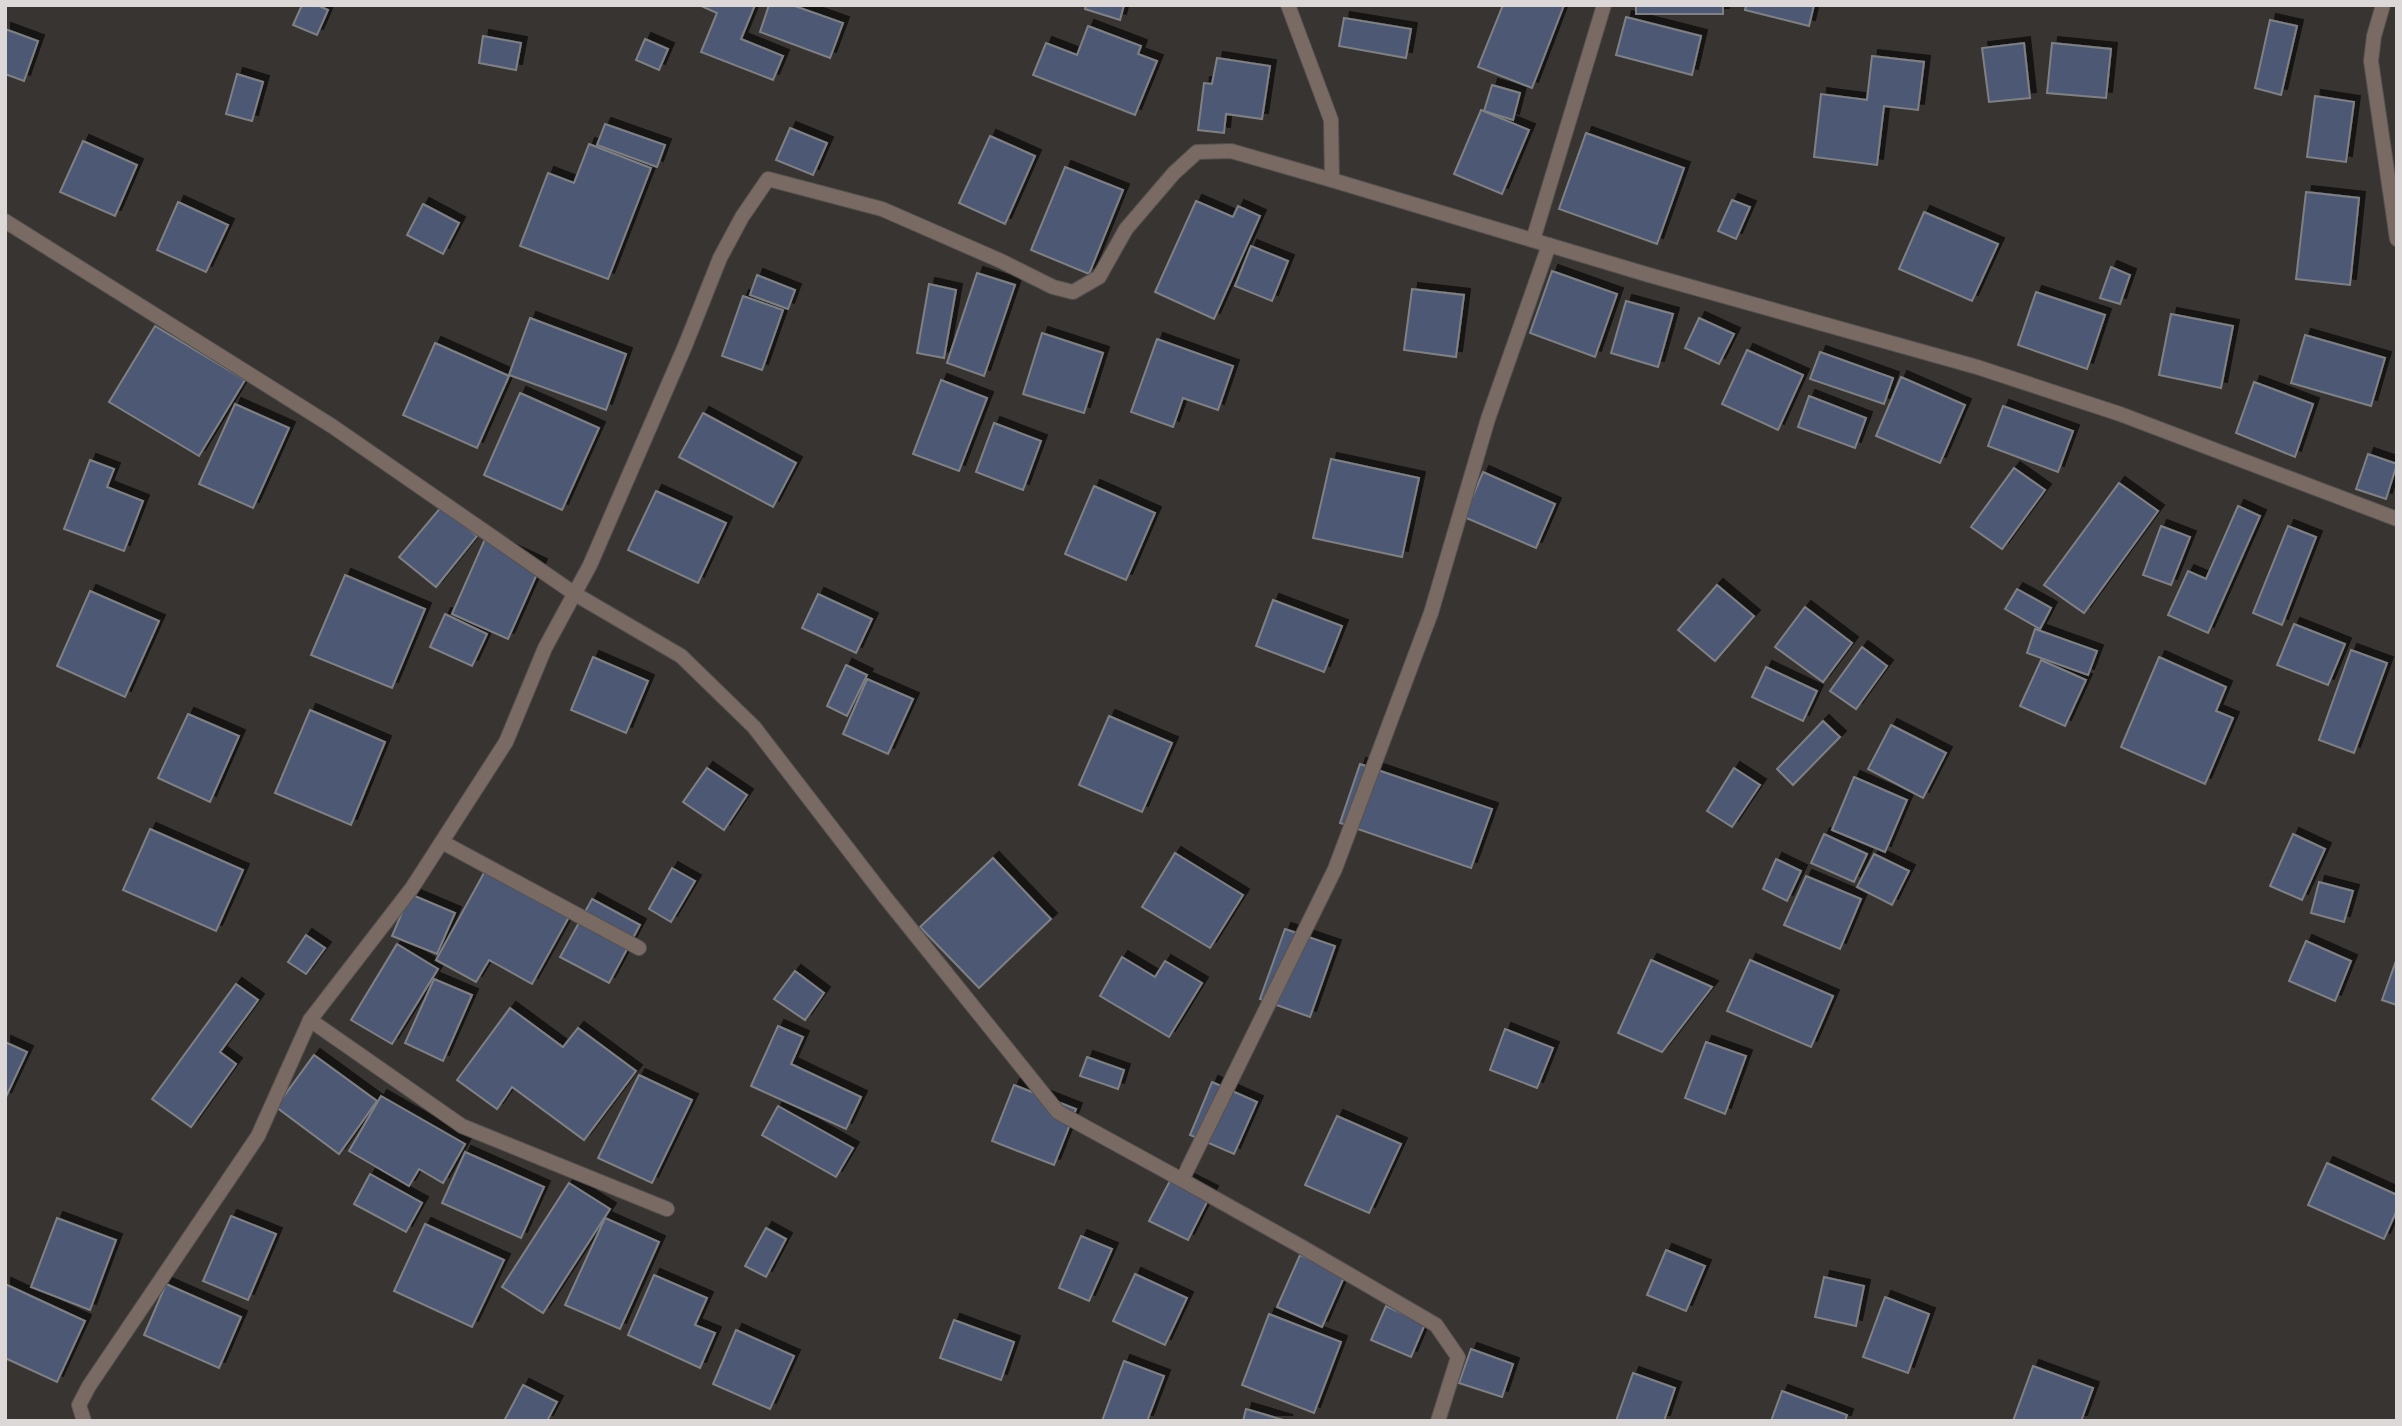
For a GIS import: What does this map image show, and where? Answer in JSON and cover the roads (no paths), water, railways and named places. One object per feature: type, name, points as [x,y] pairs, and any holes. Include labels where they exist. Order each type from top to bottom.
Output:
[{"type":"street","points":[[1288,5],[1331,120],[1332,180]]},
{"type":"street","points":[[1534,240],[1604,5]]},
{"type":"street","points":[[2383,5],[2374,36],[2371,61],[2397,239]]},
{"type":"street","points":[[84,1421],[79,1405],[89,1386],[258,1136],[310,1020],[412,888],[506,742],[545,648],[590,565],[720,258],[742,216],[768,179],[882,209],[1053,286],[1073,292],[1100,277],[1126,229],[1174,173],[1197,152],[1231,151],[1549,246],[1977,367],[2120,414],[2397,519]]},
{"type":"street","points":[[5,221],[332,426],[575,594],[681,656],[754,727],[885,897],[1058,1112],[1302,1247],[1436,1325],[1458,1357],[1438,1421]]},
{"type":"street","points":[[1182,1180],[1335,869],[1431,613],[1488,419],[1549,246]]},
{"type":"street","points":[[442,842],[639,948]]},
{"type":"street","points":[[310,1020],[462,1126],[667,1209]]}]
